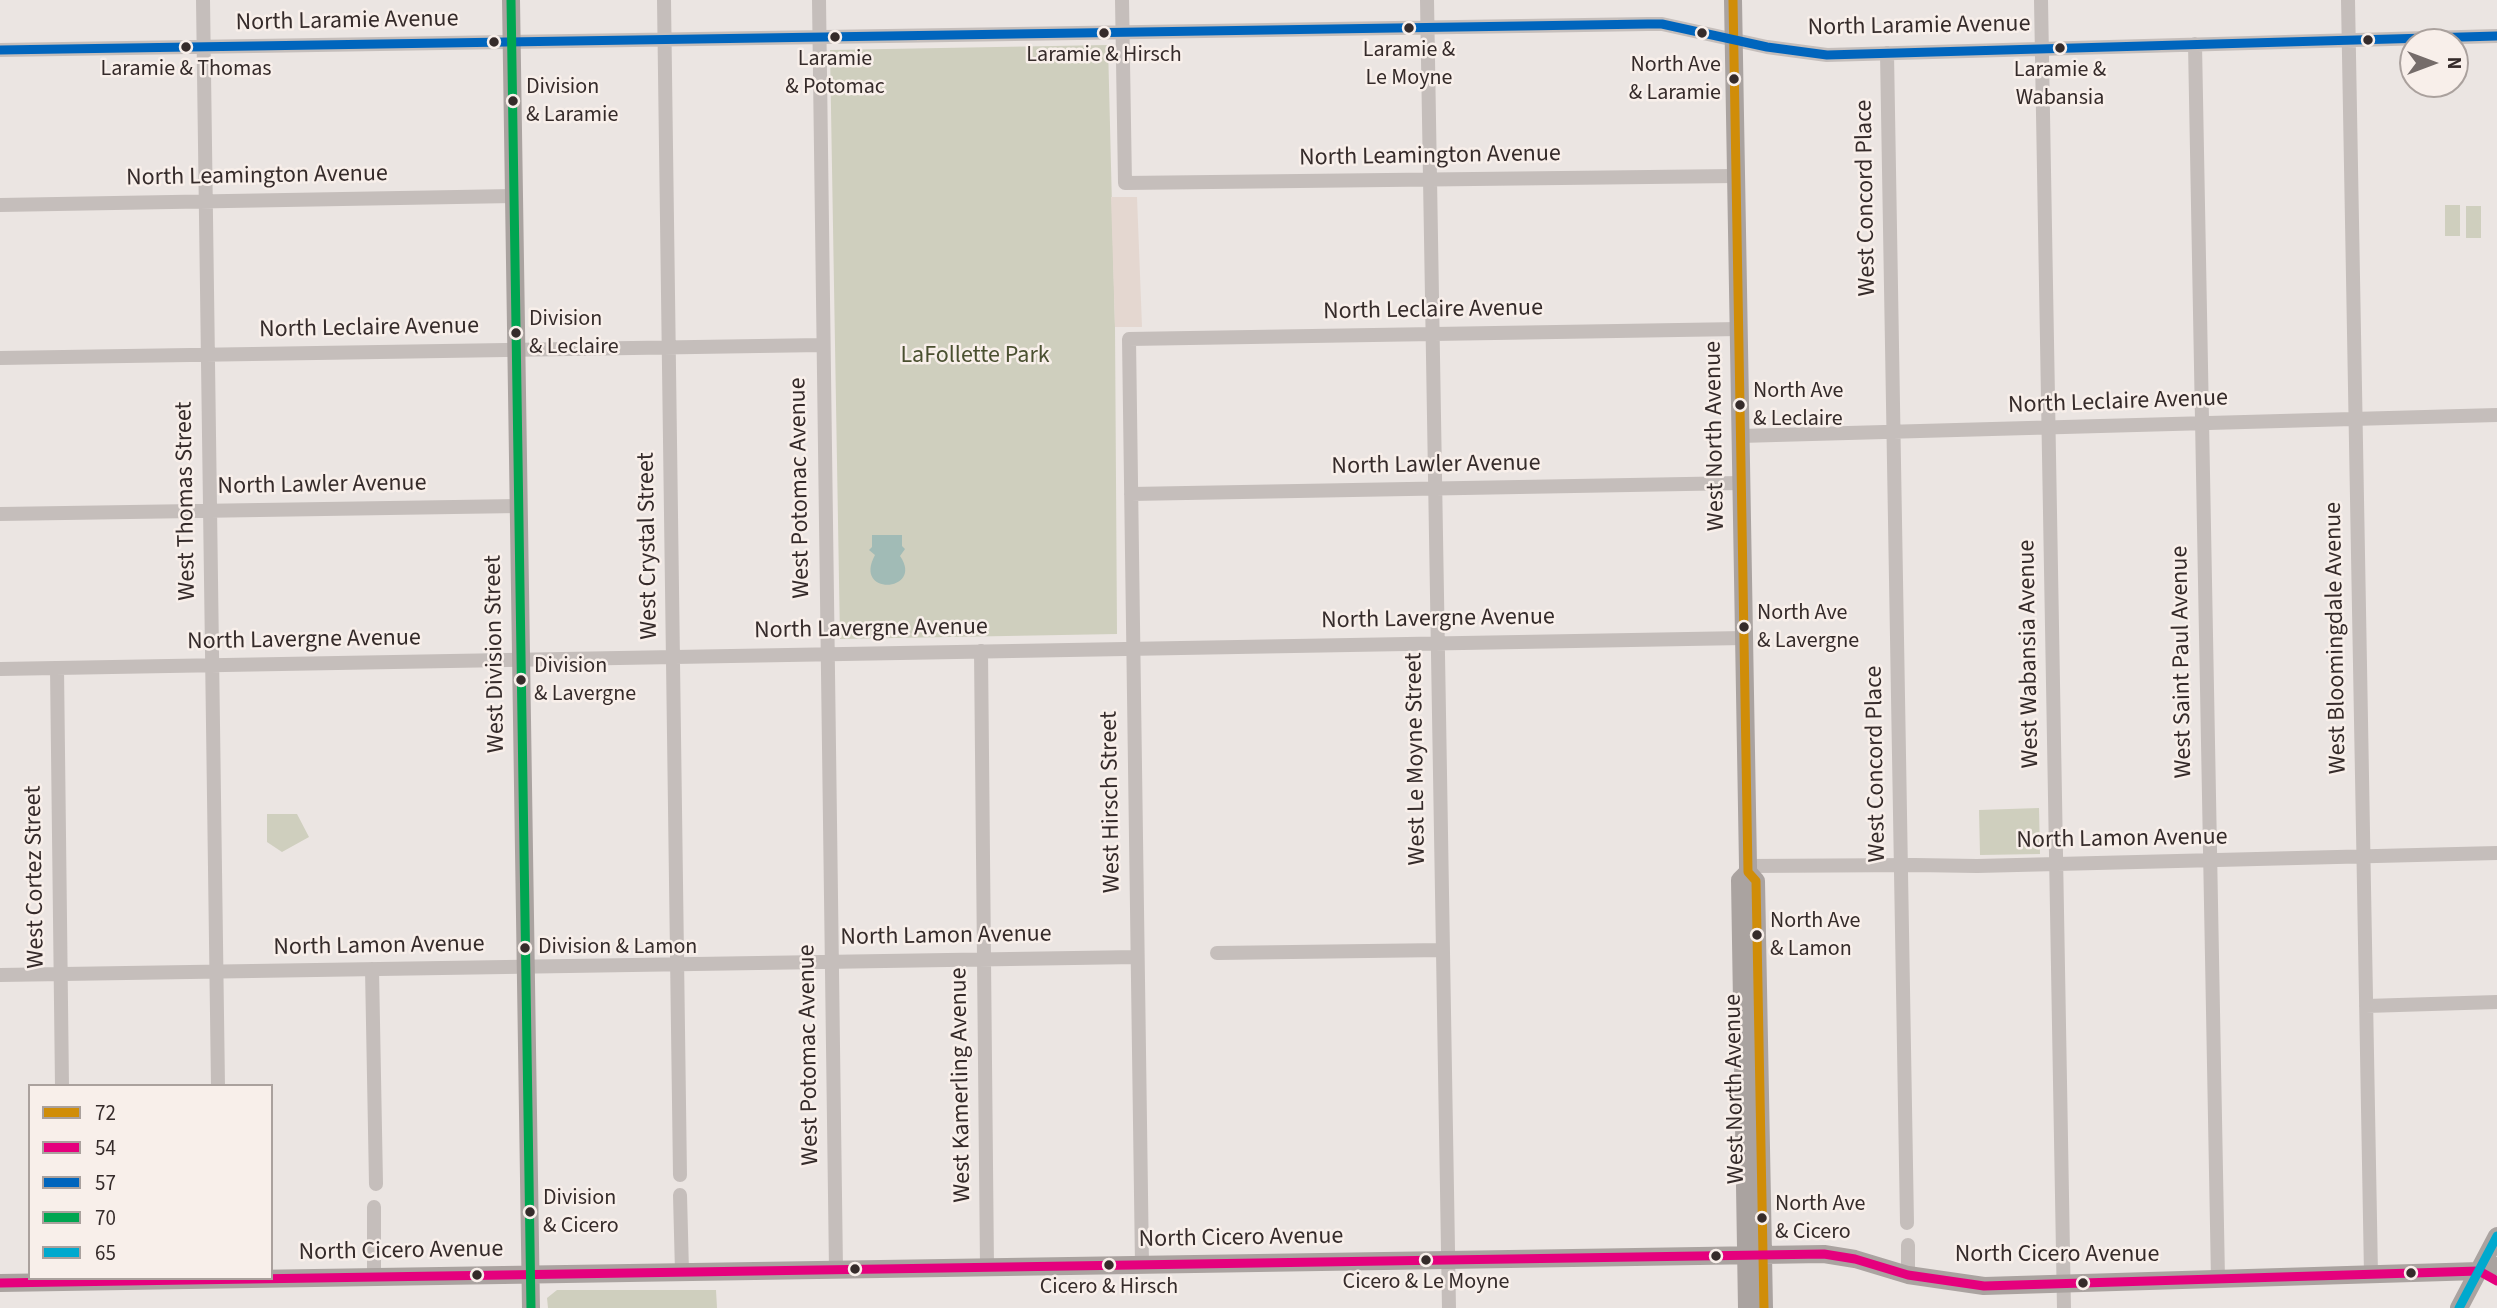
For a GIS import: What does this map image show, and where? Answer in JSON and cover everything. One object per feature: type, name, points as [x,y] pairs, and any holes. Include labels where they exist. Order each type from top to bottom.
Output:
[{"type":"main road","name":"West Division Street","points":[[511,0],[531,1308]]},
{"type":"main road","name":"West North Avenue","points":[[1733,0],[1748,869],[1756,881],[1755,1255],[1747,1308]]},
{"type":"main road","points":[[2459,1308],[2497,1237]]},
{"type":"main road","name":"North Cicero Avenue","points":[[273,1278],[1824,1254],[1855,1259],[1908,1275],[1984,1286],[2479,1271],[2497,1266]]},
{"type":"main road","name":"West North Avenue","points":[[1755,1255],[1764,1308]]},
{"type":"main road","points":[[2479,1271],[2497,1281]]},
{"type":"main road","name":"North Cicero Avenue","points":[[0,1283],[65,1280]]},
{"type":"street","name":"West Thomas Street","points":[[203,0],[218,1084]]},
{"type":"street","name":"West Crystal Street","points":[[664,0],[680,1175]]},
{"type":"street","name":"West Potomac Avenue","points":[[818,0],[836,1269]]},
{"type":"street","points":[[1122,0],[1122,31]]},
{"type":"street","name":"West Le Moyne Street","points":[[1427,0],[1449,1308]]},
{"type":"street","name":"West Wabansia Avenue","points":[[2042,0],[2064,1308]]},
{"type":"street","name":"West Bloomingdale Avenue","points":[[2348,0],[2371,1274]]},
{"type":"street","name":"North Laramie Avenue","points":[[0,50],[1655,24],[1827,55],[2497,36]]},
{"type":"street","name":"North Leamington Avenue","points":[[1122,31],[1125,184],[1736,176]]},
{"type":"street","name":"West Saint Paul Avenue","points":[[2195,44],[2218,1279]]},
{"type":"street","name":"West Concord Place","points":[[1887,53],[1907,1223]]},
{"type":"street","name":"North Leamington Avenue","points":[[0,205],[514,196]]},
{"type":"street","name":"North Leclaire Avenue","points":[[1129,339],[1739,329]]},
{"type":"street","name":"West Hirsch Street","points":[[1129,339],[1142,1265]]},
{"type":"street","name":"North Leclaire Avenue","points":[[0,358],[822,345]]},
{"type":"street","name":"North Leclaire Avenue","points":[[1741,436],[2497,415]]},
{"type":"street","name":"North Lawler Avenue","points":[[1131,494],[1741,484]]},
{"type":"street","name":"North Lawler Avenue","points":[[0,514],[519,506]]},
{"type":"street","name":"North Lavergne Avenue","points":[[0,669],[1744,638]]},
{"type":"street","name":"West Kamerling Avenue","points":[[981,651],[987,1267]]},
{"type":"street","name":"West Cortez Street","points":[[57,668],[62,1084]]},
{"type":"street","name":"North Lamon Avenue","points":[[1748,869],[2497,853]]},
{"type":"street","points":[[1217,953],[1443,950]]},
{"type":"street","name":"North Lamon Avenue","points":[[0,975],[1137,957]]},
{"type":"street","points":[[372,969],[376,1184]]},
{"type":"street","points":[[2366,1006],[2497,1002]]},
{"type":"street","points":[[681,1195],[682,1272]]},
{"type":"street","points":[[373,1207],[374,1277]]},
{"type":"street","points":[[1908,1245],[1908,1275]]},
{"type":"green space","name":"LaFollette Park","points":[[1108,45],[1115,327],[1117,634],[840,639],[830,50]]},
{"type":"green space","points":[[2445,205],[2460,205],[2460,236],[2445,236]]},
{"type":"green space","points":[[2466,206],[2481,206],[2481,238],[2466,238]]},
{"type":"green space","points":[[2039,808],[2040,854],[1980,855],[1979,810]]},
{"type":"green space","points":[[267,814],[297,814],[309,837],[282,852],[267,842]]},
{"type":"green space","points":[[557,1290],[716,1290],[717,1308],[548,1308],[547,1298]]},
{"type":"shaded area","points":[[1111,197],[1137,197],[1142,327],[1115,327]]},
{"type":"water","points":[[872,535],[902,535],[902,546],[905,549],[900,556],[905,568],[903,577],[897,583],[888,585],[873,578],[870,569],[875,555],[869,550],[872,547]]},
{"type":"transit line","name":"70","points":[[511,0],[531,1308]]},
{"type":"transit line","name":"72","points":[[1733,0],[1748,872],[1756,881],[1764,1308]]},
{"type":"transit line","name":"57","points":[[0,50],[1648,24],[1662,24],[1767,47],[1827,55],[2497,36]]},
{"type":"transit line","name":"65","points":[[2459,1308],[2497,1236]]},
{"type":"transit line","name":"54","points":[[273,1279],[1824,1254],[1855,1259],[1908,1275],[1984,1286],[2479,1271],[2497,1281]]},
{"type":"transit line","name":"54","points":[[0,1283],[189,1280]]},
{"type":"place","name":"Laramie & Le Moyne","points":[[1409,28]]},
{"type":"place","name":"Laramie & Hirsch","points":[[1104,33]]},
{"type":"place","name":"Laramie & Potomac","points":[[835,37]]},
{"type":"place","name":"Laramie & Thomas","points":[[186,47]]},
{"type":"place","name":"Laramie & Wabansia","points":[[2060,48]]},
{"type":"place","name":"North Ave & Laramie","points":[[1734,79]]},
{"type":"place","name":"Division & Laramie","points":[[513,101]]},
{"type":"place","name":"Division & Leclaire","points":[[516,333]]},
{"type":"place","name":"North Ave & Leclaire","points":[[1740,405]]},
{"type":"place","name":"North Ave & Lavergne","points":[[1744,627]]},
{"type":"place","name":"Division & Lavergne","points":[[521,680]]},
{"type":"place","name":"North Ave & Lamon","points":[[1757,935]]},
{"type":"place","name":"Division & Lamon","points":[[525,948]]},
{"type":"place","name":"Division & Cicero","points":[[530,1212]]},
{"type":"place","name":"North Ave & Cicero","points":[[1762,1218]]},
{"type":"place","name":"Cicero & Le Moyne","points":[[1426,1260]]},
{"type":"place","name":"Cicero & Hirsch","points":[[1109,1265]]}]
